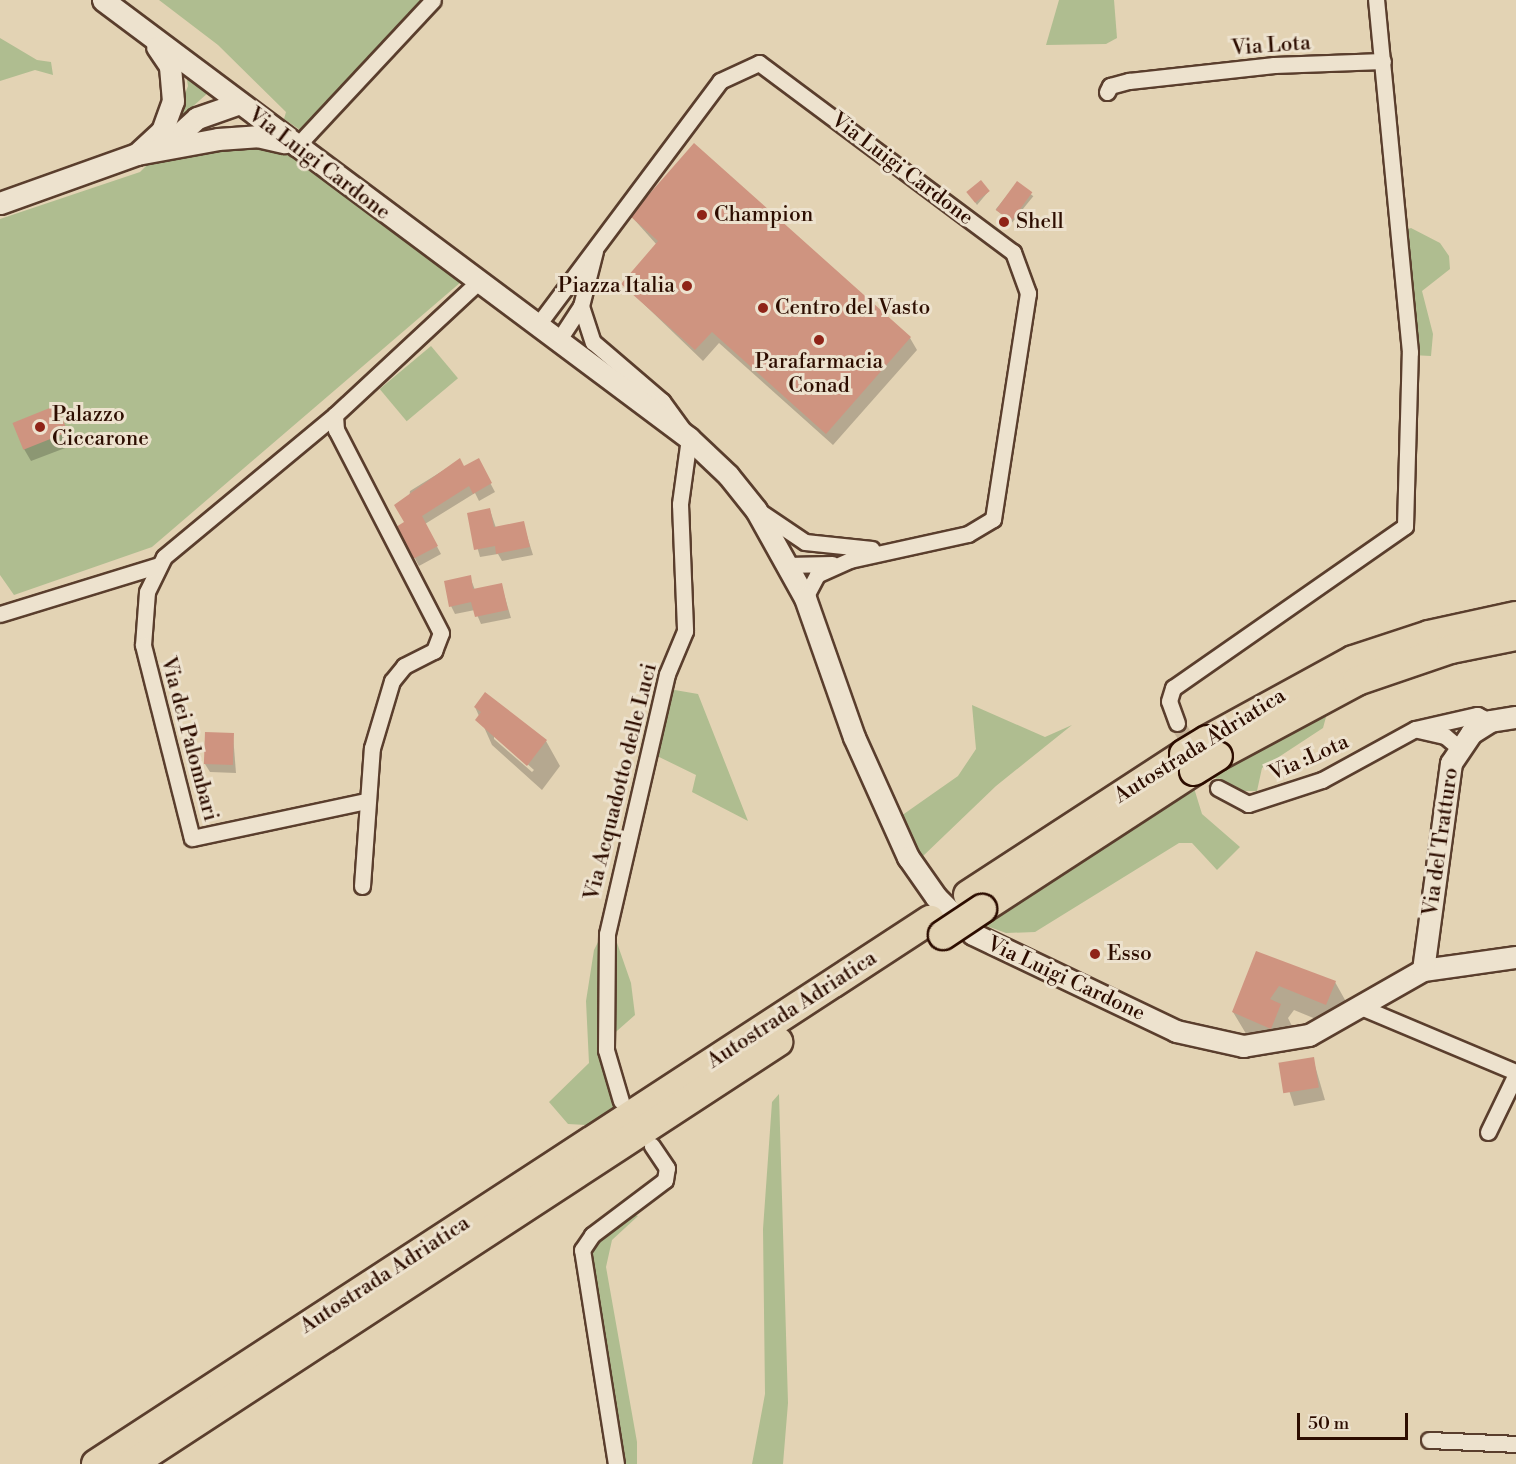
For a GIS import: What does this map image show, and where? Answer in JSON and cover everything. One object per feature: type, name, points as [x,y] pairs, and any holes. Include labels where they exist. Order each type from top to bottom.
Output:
[{"type":"highway","name":"Autostrada Adriatica","points":[[132,1464],[975,902],[1201,755],[1353,660],[1429,635],[1516,616]]},
{"type":"highway","name":"Autostrada Adriatica","points":[[1201,755],[1366,678],[1451,649],[1516,636]]},
{"type":"highway","name":"Autostrada Adriatica","points":[[96,1464],[936,928]]},
{"type":"main road","name":"Via Luigi Cardone","points":[[103,0],[237,104],[689,438],[756,510],[805,598],[890,820],[920,878],[973,934],[1176,1031],[1243,1046],[1281,1042],[1309,1035],[1423,970],[1516,957]]},
{"type":"main road","points":[[137,154],[162,131],[175,85],[150,37]]},
{"type":"main road","points":[[204,141],[232,117],[237,104]]},
{"type":"main road","points":[[163,149],[197,118],[237,104]]},
{"type":"main road","points":[[0,203],[137,154],[204,141],[258,136],[292,145]]},
{"type":"main road","points":[[1490,721],[1516,717]]},
{"type":"main road","name":"Via del Tratturo","points":[[1423,970],[1444,798],[1458,747],[1490,721]]},
{"type":"street","points":[[292,145],[433,0]]},
{"type":"street","points":[[1177,723],[1169,701],[1173,688],[1405,526],[1410,352],[1376,0]]},
{"type":"street","name":"Via Lota","points":[[1107,92],[1110,86],[1140,80],[1274,65],[1383,61]]},
{"type":"street","name":"Via Luigi Cardone","points":[[537,326],[598,241],[720,81],[759,63],[1013,252],[1028,293],[993,519],[968,534],[847,555],[805,554],[787,565]]},
{"type":"street","name":"Via Luigi Cardone","points":[[558,341],[581,306],[598,241]]},
{"type":"street","name":"Via dei Palombari","points":[[366,801],[192,838],[143,645],[147,592],[159,565],[335,415],[478,282]]},
{"type":"street","name":"Via Luigi Cardone","points":[[581,306],[593,342],[662,401],[689,438]]},
{"type":"street","points":[[335,415],[336,430],[441,633],[435,651],[405,666],[392,681],[372,748],[366,801],[362,886]]},
{"type":"street","name":"Via Acquadotto delle Luci","points":[[621,1101],[606,1050],[607,934],[667,674],[685,632],[680,504],[689,438]]},
{"type":"street","name":"Via Luigi Cardone","points":[[756,510],[805,543],[847,555]]},
{"type":"street","name":"Via Luigi Cardone","points":[[805,598],[817,575],[847,555]]},
{"type":"street","points":[[0,614],[159,565]]},
{"type":"street","name":"Via :Lota","points":[[1218,788],[1248,804],[1269,799],[1322,780],[1415,729],[1467,716],[1490,721]]},
{"type":"street","points":[[1415,729],[1435,731],[1458,747]]},
{"type":"street","points":[[1361,1007],[1516,1073],[1488,1132]]},
{"type":"street","points":[[616,1464],[582,1250],[592,1235],[665,1180],[667,1168],[652,1146]]},
{"type":"street","points":[[1429,1440],[1516,1444]]},
{"type":"green space","points":[[159,0],[427,0],[303,132],[284,119],[286,112],[218,45]]},
{"type":"green space","points":[[1059,0],[1114,0],[1117,38],[1106,44],[1046,45]]},
{"type":"green space","points":[[0,38],[37,60],[51,62],[53,75],[35,70],[0,81]]},
{"type":"green space","points":[[185,68],[209,92],[173,124],[188,86]]},
{"type":"green space","points":[[277,140],[461,282],[152,547],[14,595],[0,575],[0,219],[140,172],[163,149]]},
{"type":"green space","points":[[1411,228],[1440,243],[1449,256],[1450,269],[1422,291],[1433,334],[1431,356],[1412,355],[1405,230]]},
{"type":"green space","points":[[431,346],[458,378],[407,421],[380,389]]},
{"type":"green space","points":[[669,689],[698,694],[748,821],[692,792],[696,775],[653,754]]},
{"type":"green space","points":[[972,705],[1045,737],[1072,725],[996,786],[922,857],[901,816],[958,776],[976,749]]},
{"type":"green space","points":[[1326,717],[1323,728],[1262,768],[1257,791],[1234,791],[1214,777],[1311,718]]},
{"type":"green space","points":[[1194,788],[1202,814],[1240,847],[1217,870],[1192,843],[1179,843],[1035,932],[1006,933],[984,925]]},
{"type":"green space","points":[[615,937],[631,983],[635,1015],[609,1038],[620,1104],[586,1125],[568,1124],[549,1102],[589,1063],[586,1001],[594,950],[600,938]]},
{"type":"green space","points":[[779,1094],[788,1403],[783,1464],[752,1464],[765,1394],[763,1229],[772,1102]]},
{"type":"green space","points":[[630,1213],[638,1216],[612,1240],[606,1267],[637,1442],[637,1464],[621,1464],[588,1252],[593,1238]]},
{"type":"building","name":"Centro del Vasto","points":[[694,143],[911,337],[826,434],[712,332],[695,350],[621,284],[658,241],[630,216]]},
{"type":"building","points":[[981,180],[990,191],[975,203],[966,192]]},
{"type":"building","points":[[1017,181],[1032,192],[1011,221],[996,210]]},
{"type":"building","name":"Palazzo Ciccarone","points":[[57,405],[68,432],[23,450],[12,423]]},
{"type":"building","points":[[460,458],[464,466],[479,458],[492,483],[473,494],[469,486],[422,516],[438,546],[413,559],[396,527],[404,522],[394,505]]},
{"type":"building","points":[[490,508],[494,527],[524,521],[530,547],[496,554],[495,546],[474,550],[467,513]]},
{"type":"building","points":[[471,575],[473,589],[502,583],[508,610],[475,617],[471,602],[449,607],[444,581]]},
{"type":"building","points":[[485,692],[547,740],[527,766],[475,720],[481,712],[474,707]]},
{"type":"building","points":[[205,732],[234,733],[233,765],[204,764]]},
{"type":"building","points":[[1256,951],[1336,981],[1326,1005],[1279,986],[1270,999],[1281,1004],[1271,1029],[1232,1012]]},
{"type":"building","points":[[1314,1057],[1319,1088],[1283,1093],[1278,1063]]},
{"type":"tunnel","points":[[1177,723],[1218,788]]},
{"type":"place","name":"Champion","points":[[702,215]]},
{"type":"place","name":"Shell","points":[[1004,222]]},
{"type":"place","name":"Piazza Italia","points":[[687,286]]},
{"type":"place","name":"Centro del Vasto","points":[[763,308]]},
{"type":"place","name":"Parafarmacia Conad","points":[[819,340]]},
{"type":"place","name":"Palazzo Ciccarone","points":[[40,427]]},
{"type":"place","name":"Esso","points":[[1095,954]]}]
